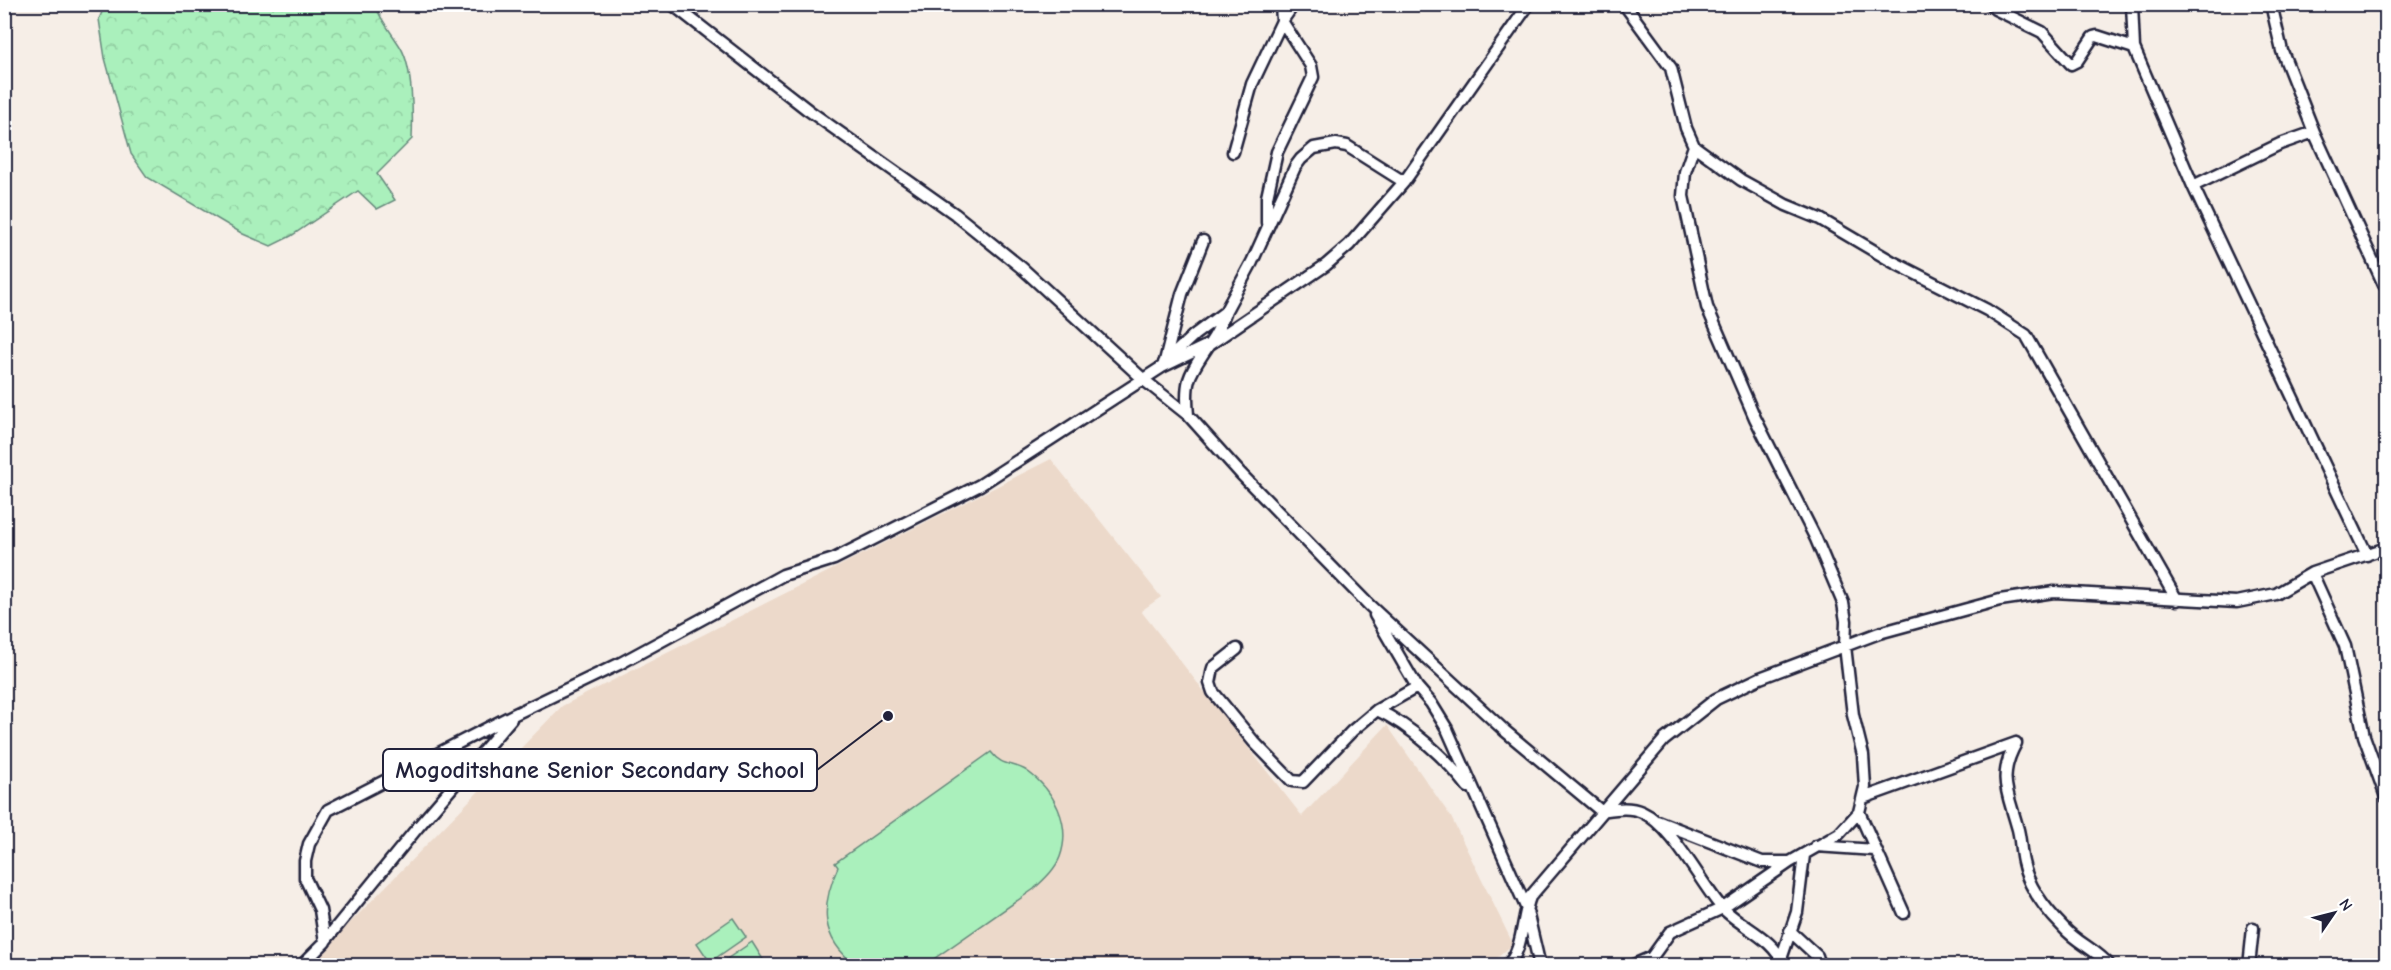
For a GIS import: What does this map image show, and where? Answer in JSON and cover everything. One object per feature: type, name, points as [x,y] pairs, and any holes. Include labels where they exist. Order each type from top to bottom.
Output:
[{"type":"street","points":[[672,4],[808,110],[985,238],[1022,268],[1144,380],[1188,415],[1241,474],[1369,604],[1505,731],[1601,811],[1630,808],[1641,811],[1654,820],[1762,862],[1790,862]]},
{"type":"street","points":[[1267,226],[1267,197],[1277,152],[1313,78],[1311,66],[1282,21],[1281,4]]},
{"type":"street","points":[[1233,152],[1252,84],[1282,21],[1294,4]]},
{"type":"street","points":[[1163,365],[1210,344],[1338,255],[1404,182],[1529,4]]},
{"type":"street","points":[[1624,4],[1671,68],[1686,128],[1694,146],[1741,180],[1786,205],[1820,219],[1893,262],[1987,310],[2026,335],[2177,600]]},
{"type":"street","points":[[1990,4],[1995,9],[2042,32],[2071,64],[2077,61],[2093,37],[2097,36],[2134,48]]},
{"type":"street","points":[[2132,4],[2134,48],[2193,186],[2367,555]]},
{"type":"street","points":[[2271,4],[2282,51],[2313,132],[2386,286]]},
{"type":"street","points":[[2386,4],[2386,9]]},
{"type":"street","points":[[2193,186],[2280,144],[2313,132]]},
{"type":"street","points":[[1188,415],[1187,386],[1191,371],[1210,344],[1295,167],[1314,147],[1336,144],[1347,146],[1404,182]]},
{"type":"street","points":[[1631,966],[1652,957],[1667,936],[1678,928],[1723,908],[1790,862],[1839,834],[1859,812],[1865,787],[1863,755],[1853,715],[1845,646],[1846,621],[1843,603],[1831,573],[1755,418],[1707,307],[1683,196],[1685,172],[1694,146]]},
{"type":"street","points":[[1163,365],[1182,294],[1203,242]]},
{"type":"street","points":[[325,941],[320,910],[305,878],[305,861],[309,844],[328,810],[515,714],[619,664],[783,575],[834,559],[980,485],[1144,380],[1194,335],[1225,312]]},
{"type":"street","points":[[1506,966],[1518,950],[1530,897],[1601,811],[1664,740],[1702,708],[1760,678],[1879,633],[2000,600],[2054,592],[2237,602],[2276,594],[2312,573],[2386,548]]},
{"type":"street","points":[[2312,573],[2344,645],[2364,736],[2386,797]]},
{"type":"street","points":[[1369,604],[1417,687],[1431,703],[1447,729],[1526,907],[1540,966]]},
{"type":"street","points":[[1237,649],[1213,668],[1210,683],[1213,692],[1254,742],[1292,781],[1307,780],[1352,731],[1377,710],[1417,687]]},
{"type":"street","points":[[1377,710],[1395,718],[1454,769],[1478,799]]},
{"type":"street","points":[[301,966],[325,941],[515,714]]},
{"type":"street","points":[[1863,798],[2016,743],[2009,755],[2005,783],[2017,825],[2027,878],[2038,897],[2065,930],[2110,966]]},
{"type":"street","points":[[1859,812],[1904,913]]},
{"type":"street","points":[[1654,820],[1690,861],[1723,908],[1767,943],[1783,962]]},
{"type":"street","points":[[1816,846],[1875,850]]},
{"type":"street","points":[[1783,962],[1797,912],[1804,855]]},
{"type":"street","points":[[2249,966],[2253,928]]},
{"type":"street","points":[[1790,932],[1817,956],[1820,966]]},
{"type":"shaded area","points":[[1051,459],[1161,597],[1141,611],[1302,816],[1387,725],[1451,817],[1513,944],[1488,966],[308,966],[562,706]]},
{"type":"green space","points":[[105,5],[375,5],[405,57],[411,92],[412,139],[377,174],[395,200],[377,209],[358,191],[291,236],[271,246],[243,234],[147,177],[131,154],[105,58],[99,19]]},
{"type":"green space","points":[[991,752],[999,760],[1027,771],[1037,779],[1052,798],[1062,820],[1064,832],[1060,857],[1055,866],[1034,889],[925,965],[856,965],[835,944],[827,920],[828,895],[838,867],[835,863]]},
{"type":"green space","points":[[733,918],[746,937],[710,962],[697,943]]},
{"type":"green space","points":[[752,942],[764,961],[758,965],[718,965]]},
{"type":"place","name":"Mogoditshane Senior Secondary School","points":[[888,716]]}]
